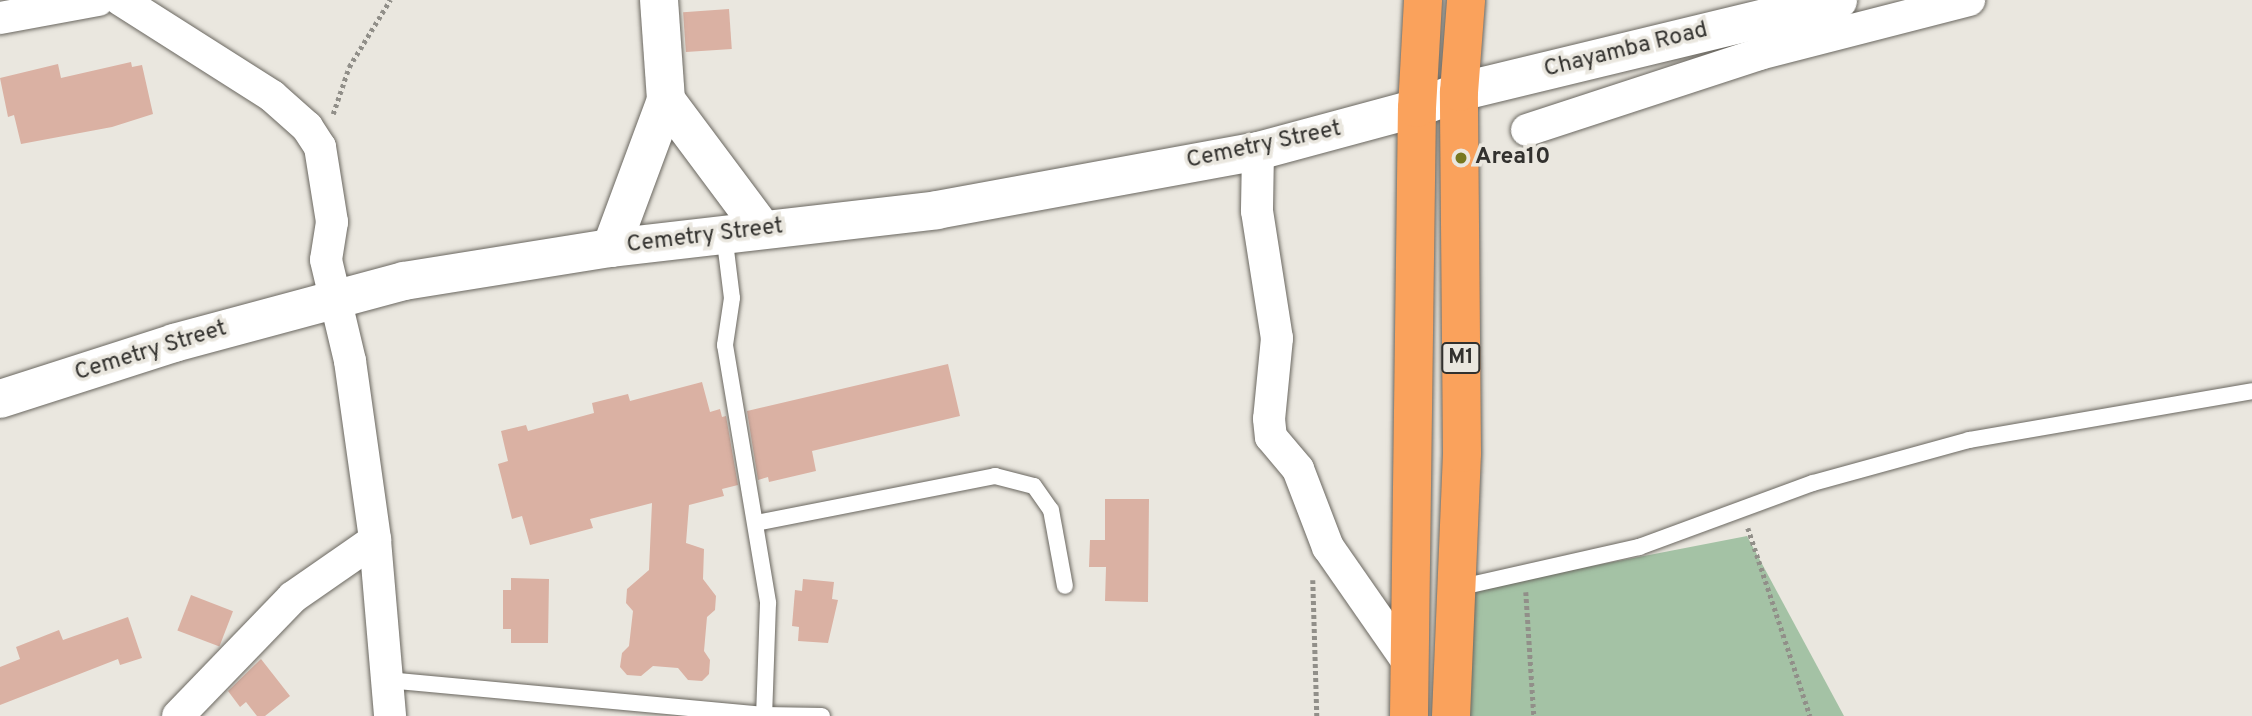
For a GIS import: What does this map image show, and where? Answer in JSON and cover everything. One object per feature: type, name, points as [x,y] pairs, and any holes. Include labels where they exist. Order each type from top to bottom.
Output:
[{"type":"highway","name":"M1","points":[[1409,716],[1417,108],[1423,0]]},
{"type":"highway","name":"M1","points":[[1451,716],[1462,453],[1459,92],[1466,0]]},
{"type":"street","points":[[0,18],[98,0]]},
{"type":"street","points":[[121,0],[272,96],[307,127],[320,147],[331,222],[326,260],[350,361],[375,540],[390,716]]},
{"type":"street","points":[[611,248],[666,100],[659,0]]},
{"type":"street","name":"Chayamba Road","points":[[1417,108],[1459,92],[1838,0]]},
{"type":"street","points":[[1527,130],[1759,54],[1969,0]]},
{"type":"street","points":[[666,100],[762,230]]},
{"type":"street","name":"Cemetry Street","points":[[0,399],[333,298],[466,270],[611,248],[937,210],[1258,151],[1417,108]]},
{"type":"street","points":[[1258,151],[1257,211],[1277,338],[1269,419],[1271,437],[1298,469],[1328,548],[1410,665]]},
{"type":"street","points":[[178,716],[293,597],[375,540]]},
{"type":"lane","points":[[724,234],[732,298],[725,345],[768,603],[764,715]]},
{"type":"lane","points":[[1457,588],[1640,547],[1741,507],[1969,440],[2252,391]]},
{"type":"lane","points":[[755,523],[995,476],[1034,486],[1051,510],[1065,586]]},
{"type":"lane","points":[[387,680],[764,715],[822,716]]},
{"type":"path","points":[[320,147],[349,67],[390,0]]},
{"type":"path","points":[[1741,507],[1810,716]]},
{"type":"path","points":[[1313,568],[1317,716]]},
{"type":"path","points":[[1525,571],[1534,716]]},
{"type":"green space","points":[[1747,536],[1844,716],[1466,716],[1474,589]]},
{"type":"building","points":[[729,9],[732,49],[686,52],[683,12]]},
{"type":"building","points":[[131,62],[132,67],[142,65],[153,114],[112,127],[21,144],[14,115],[8,117],[0,78],[58,64],[61,78]]},
{"type":"building","points":[[948,364],[960,416],[812,451],[816,471],[769,482],[768,477],[758,480],[747,411]]},
{"type":"building","points":[[702,382],[710,412],[720,409],[722,417],[726,416],[738,485],[722,489],[724,496],[689,505],[686,543],[704,549],[703,579],[716,596],[715,610],[707,617],[704,651],[710,660],[709,674],[702,681],[688,680],[678,668],[653,666],[641,676],[627,675],[620,667],[622,653],[629,646],[633,611],[626,603],[627,589],[649,570],[652,503],[590,519],[593,528],[530,545],[522,516],[512,519],[498,464],[508,461],[501,431],[526,425],[528,431],[594,413],[592,403],[628,394],[630,401]]},
{"type":"building","points":[[1105,499],[1149,499],[1148,602],[1105,601],[1106,567],[1089,567],[1090,540],[1105,540]]},
{"type":"building","points":[[511,578],[549,579],[548,643],[511,643],[511,629],[503,629],[503,590],[511,590]]},
{"type":"building","points":[[803,579],[834,582],[832,599],[838,600],[828,643],[798,641],[799,627],[792,626],[795,590],[802,591]]},
{"type":"building","points":[[191,595],[233,611],[219,647],[177,630]]},
{"type":"building","points":[[128,617],[142,658],[120,665],[118,659],[0,705],[0,667],[20,659],[16,647],[59,630],[63,640]]},
{"type":"building","points":[[261,659],[290,696],[265,716],[257,716],[246,702],[240,707],[228,691]]},
{"type":"place","name":"Area10","points":[[1461,158]]}]
